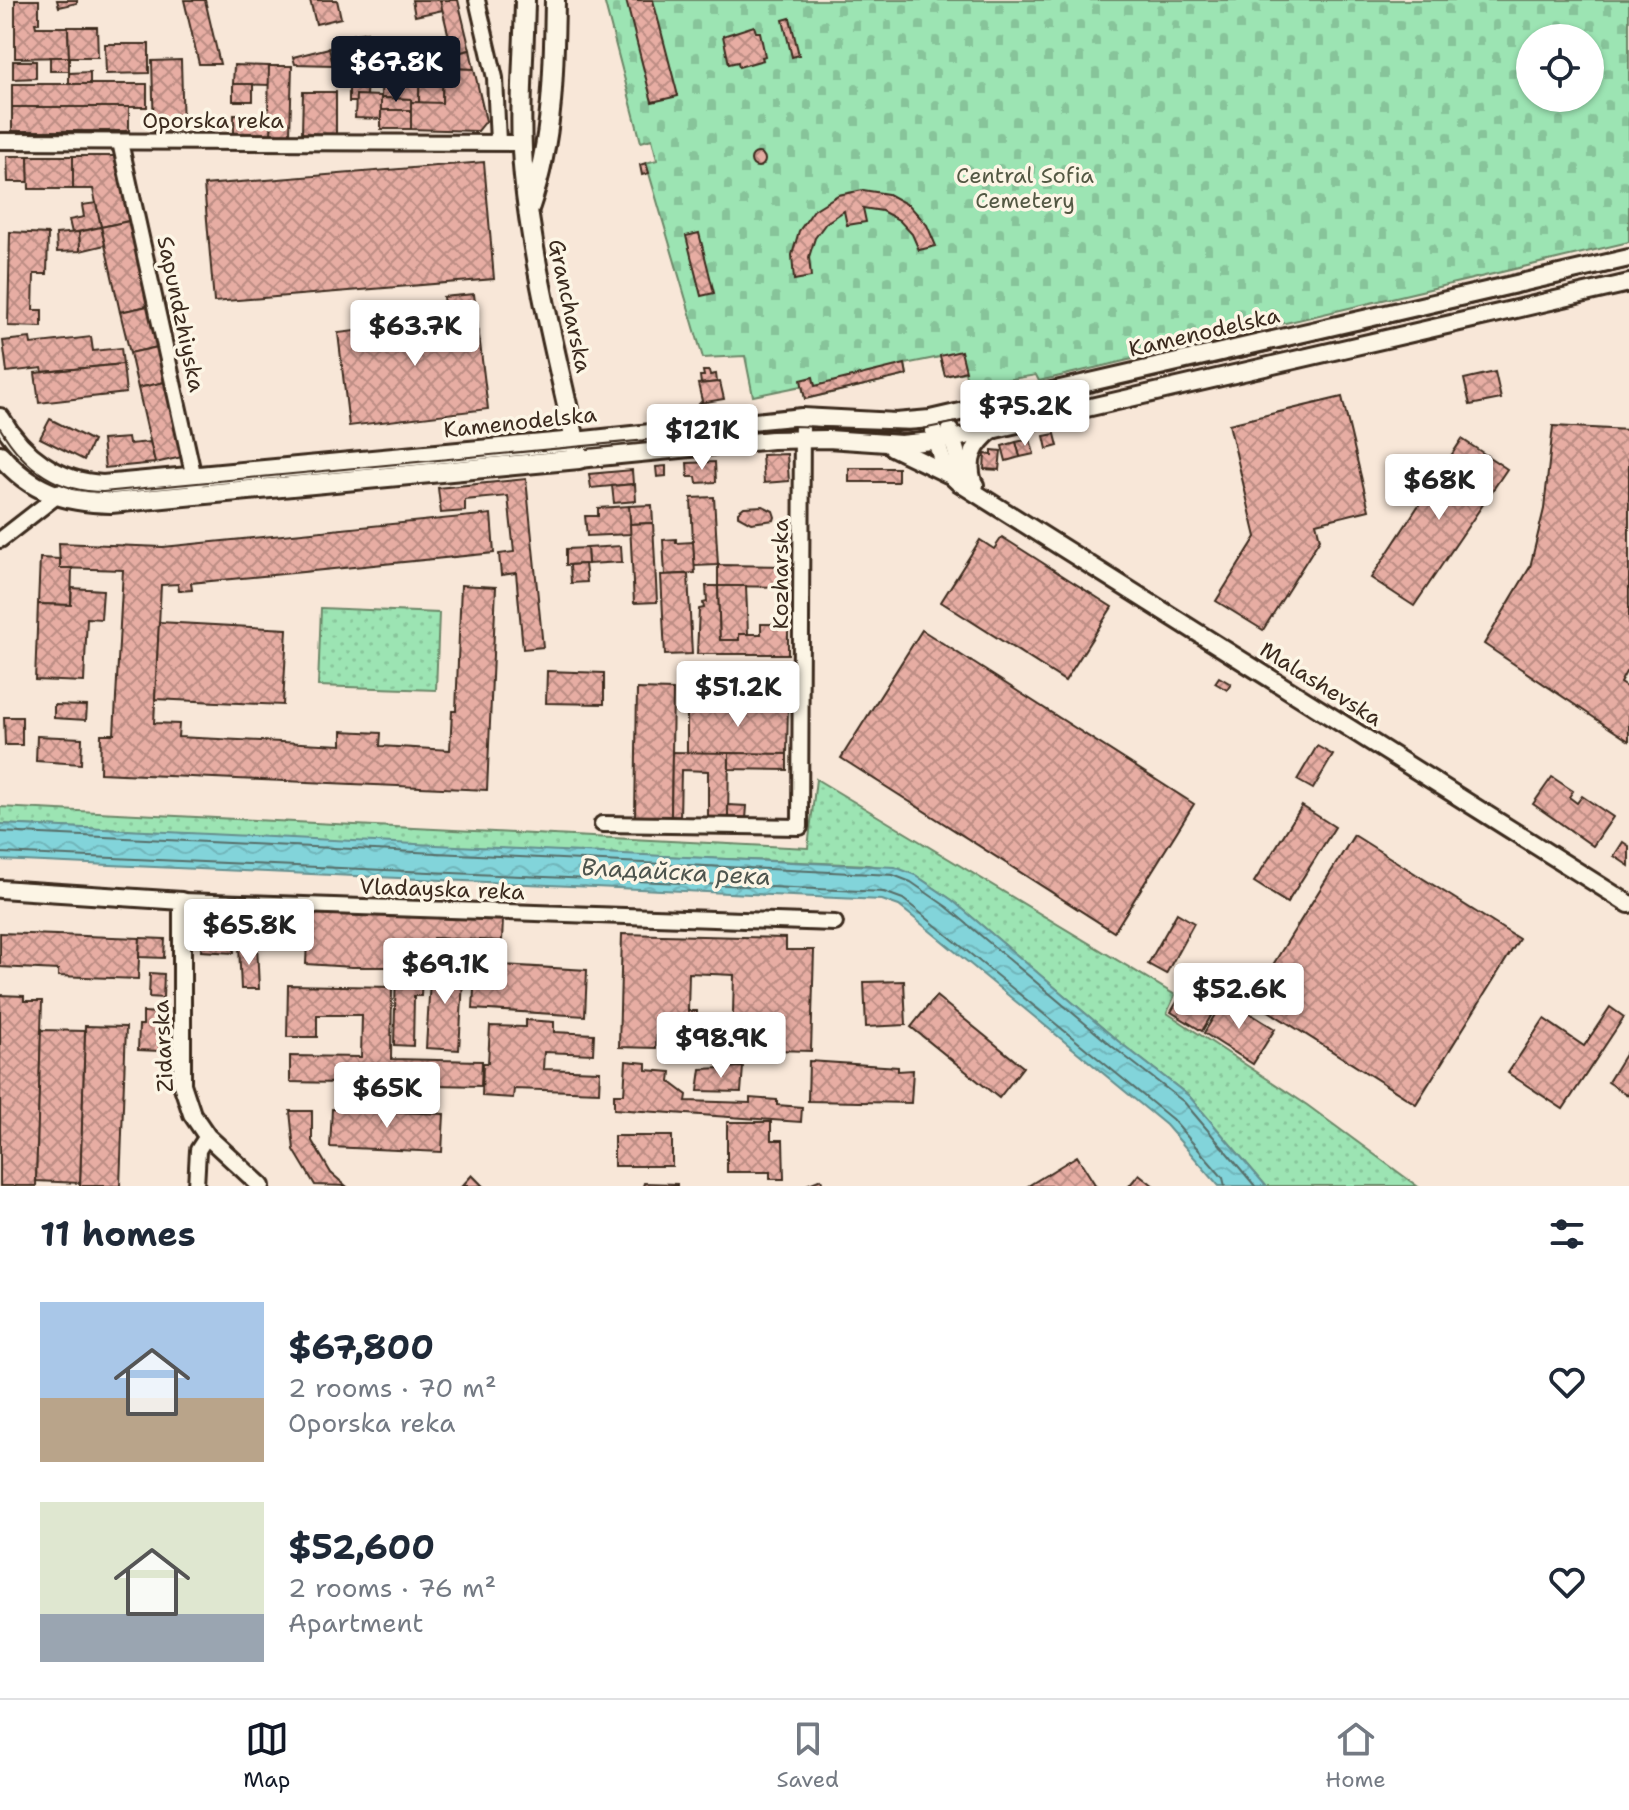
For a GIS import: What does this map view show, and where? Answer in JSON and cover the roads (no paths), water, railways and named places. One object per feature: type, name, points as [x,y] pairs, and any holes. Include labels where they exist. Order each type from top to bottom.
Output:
[{"type":"main road","name":"Grancharska","points":[[525,0],[522,143],[529,209],[546,317],[577,450]]},
{"type":"main road","points":[[529,209],[544,157],[551,102],[555,0]]},
{"type":"main road","name":"Kamenodelska","points":[[0,418],[20,446],[38,464],[76,482],[196,487]]},
{"type":"main road","name":"Kamenodelska","points":[[0,455],[23,477],[55,496],[111,503],[196,487],[577,450]]},
{"type":"street","points":[[477,0],[495,78],[498,142]]},
{"type":"street","name":"Oporska reka","points":[[0,141],[522,143]]},
{"type":"street","name":"Sapundzhiyska","points":[[120,142],[196,487]]},
{"type":"street","name":"Kamenodelska","points":[[577,450],[802,417],[896,422],[938,418],[1629,258]]},
{"type":"street","name":"Kamenodelska","points":[[577,450],[802,438],[901,444],[944,440],[1629,283]]},
{"type":"street","name":"Kozharska","points":[[602,824],[800,827],[802,417]]},
{"type":"street","name":"Malashevska","points":[[938,418],[948,474],[1629,904]]},
{"type":"street","points":[[973,484],[970,473],[972,454],[978,443],[992,430]]},
{"type":"street","name":"Malashevska","points":[[944,440],[973,484],[990,501]]},
{"type":"street","points":[[883,443],[948,474]]},
{"type":"street","points":[[0,540],[76,482]]},
{"type":"street","name":"Vladayska reka","points":[[0,889],[182,901],[835,923]]},
{"type":"street","name":"Zidarska","points":[[182,901],[182,1084],[192,1114],[207,1136],[261,1186]]},
{"type":"street","points":[[196,1186],[198,1150],[207,1136]]},
{"type":"water","name":"Владайска река","points":[[0,824],[895,867],[915,875],[952,900],[1118,1041],[1189,1096],[1266,1186],[1219,1186],[1166,1125],[913,917],[899,906],[882,900],[0,860]]},
{"type":"tram line","points":[[0,428],[19,454],[43,475],[71,487],[103,492],[793,426],[917,430],[1003,413],[1629,268]]},
{"type":"park label","name":"Central Sofia Cemetery","points":[[1025,188]]}]
